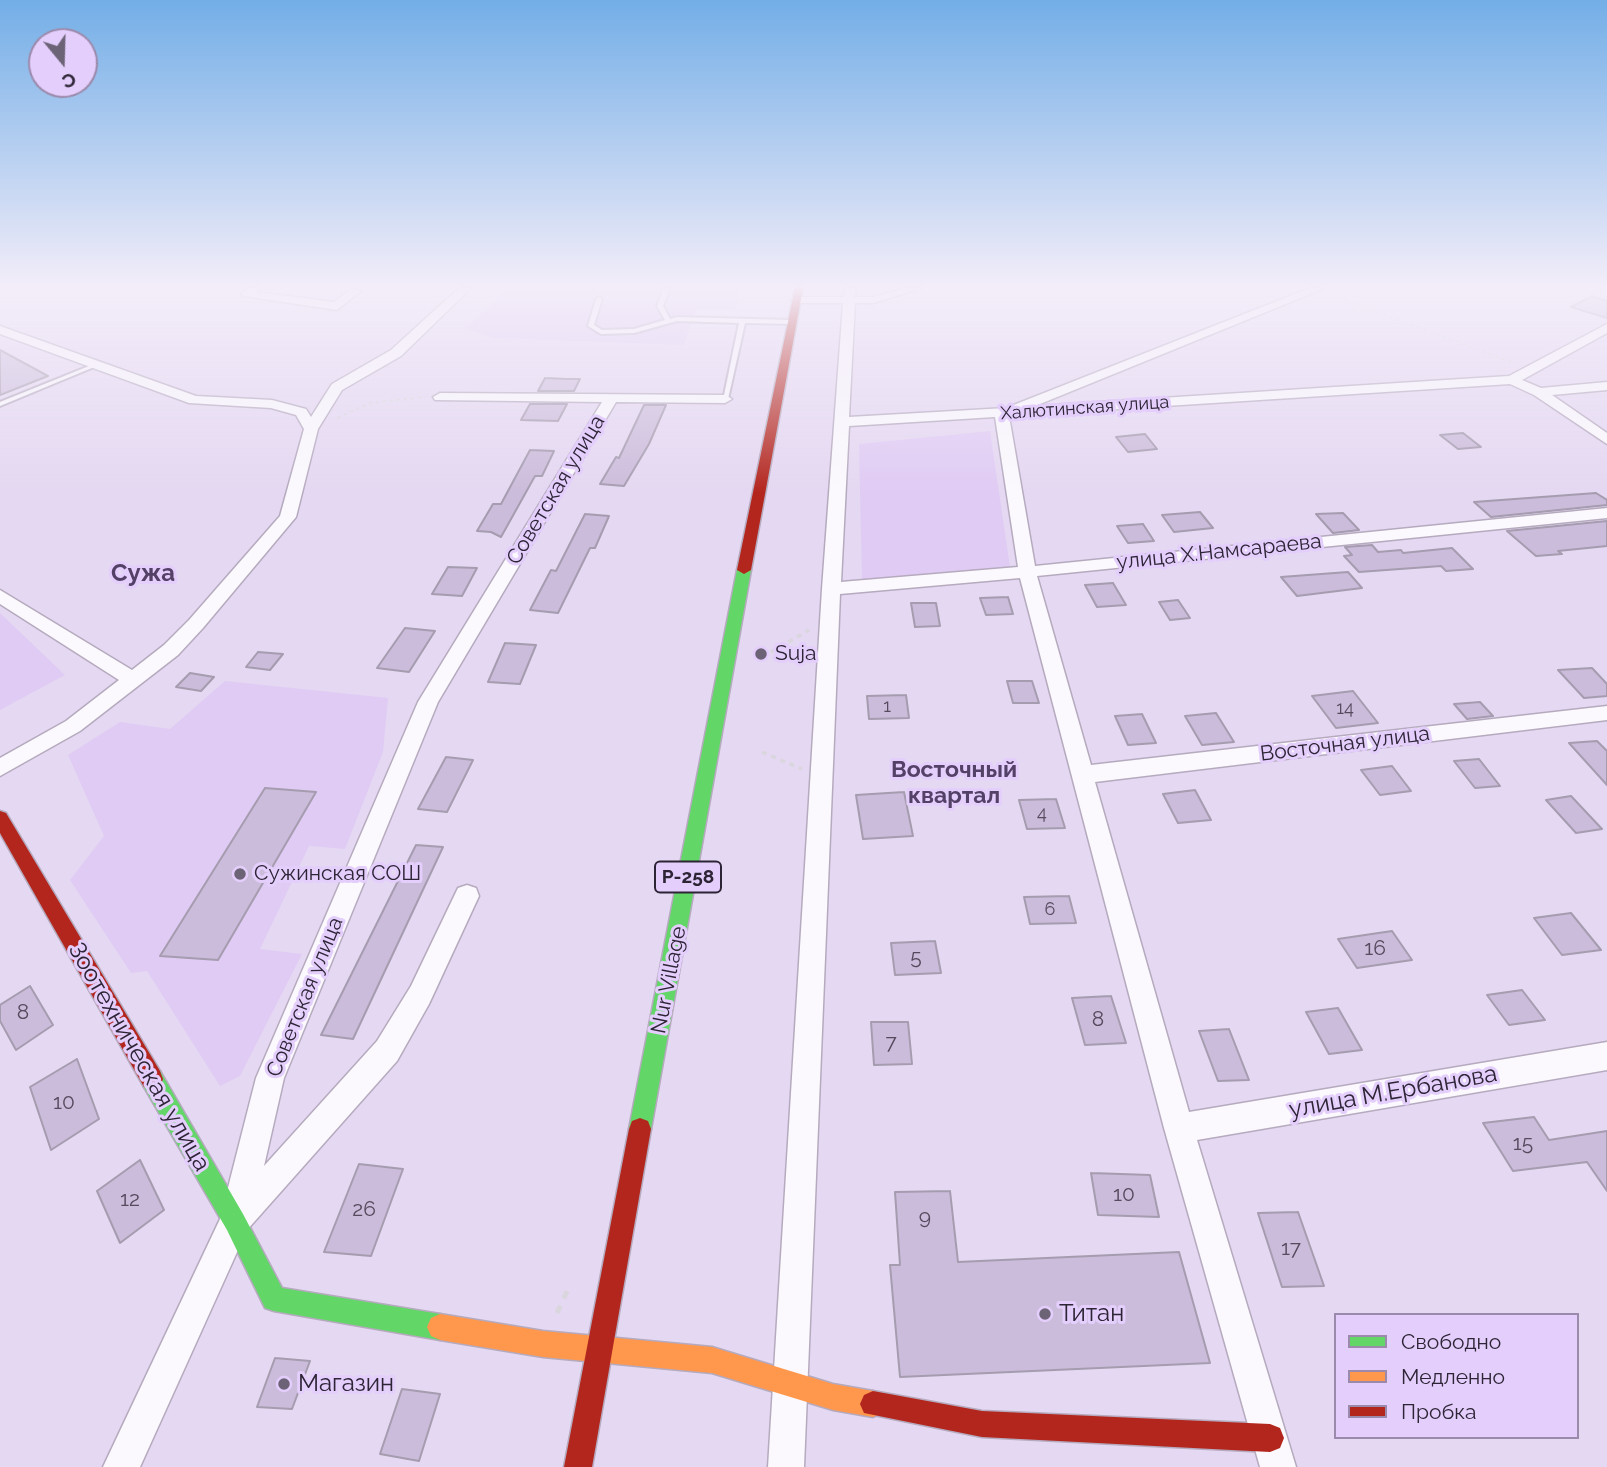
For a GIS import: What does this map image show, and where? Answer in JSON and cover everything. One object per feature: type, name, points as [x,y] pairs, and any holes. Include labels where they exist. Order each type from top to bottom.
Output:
[{"type":"main road","name":"Nur Village","points":[[578,1467],[786,356]]},
{"type":"main road","name":"Зоотехническая улица","points":[[0,818],[234,1222],[274,1299],[530,1342],[600,1351]]},
{"type":"main road","points":[[600,1351],[712,1360],[833,1397],[982,1424],[1274,1452]]},
{"type":"street","points":[[73,356],[194,400],[271,404],[300,412],[311,429]]},
{"type":"street","points":[[0,768],[73,726],[171,650],[288,517],[311,429],[337,387],[390,356]]},
{"type":"street","points":[[786,1467],[831,589],[847,356]]},
{"type":"street","points":[[1145,356],[1002,414],[1027,572],[1179,1128],[1274,1452]]},
{"type":"street","name":"Халютинская улица","points":[[843,422],[1512,380],[1556,356]]},
{"type":"street","points":[[1512,380],[1539,392],[1607,440]]},
{"type":"street","points":[[1539,392],[1607,386]]},
{"type":"street","points":[[440,397],[726,399]]},
{"type":"street","name":"Советская улица","points":[[121,1467],[234,1222],[270,1078],[428,702],[612,397]]},
{"type":"street","name":"улица Х.Намсараева","points":[[831,589],[1027,572],[1607,513]]},
{"type":"street","points":[[0,596],[134,680]]},
{"type":"street","name":"Восточная улица","points":[[1082,775],[1607,713]]},
{"type":"street","points":[[234,1222],[387,1051],[420,995],[467,896]]},
{"type":"street","name":"улица М.Ербанова","points":[[1179,1128],[1607,1056]]},
{"type":"lane","points":[[726,399],[735,356]]},
{"type":"lane","points":[[0,404],[96,365]]},
{"type":"path","points":[[1499,356],[1533,369]]},
{"type":"path","points":[[311,429],[370,403],[403,398],[440,397]]},
{"type":"path","points":[[771,652],[830,618]]},
{"type":"path","points":[[762,752],[821,777]]},
{"type":"shaded area","points":[[990,431],[1010,567],[862,581],[859,444]]},
{"type":"shaded area","points":[[0,613],[65,675],[0,710]]},
{"type":"shaded area","points":[[225,681],[388,698],[383,752],[345,849],[309,846],[260,949],[302,954],[240,1076],[220,1086],[147,971],[131,973],[70,880],[104,836],[68,755],[120,722],[170,729]]},
{"type":"building","points":[[0,356],[12,356],[48,376],[0,395]]},
{"type":"building","points":[[545,378],[580,379],[574,391],[538,391]]},
{"type":"building","points":[[530,404],[567,404],[558,421],[521,420]]},
{"type":"building","points":[[644,405],[666,405],[649,444],[624,486],[600,484],[616,457],[619,458]]},
{"type":"building","points":[[1463,433],[1481,447],[1458,449],[1440,435]]},
{"type":"building","points":[[1145,434],[1157,449],[1128,452],[1116,437]]},
{"type":"building","points":[[530,450],[554,451],[542,476],[535,476],[501,537],[491,532],[477,531],[493,504],[501,504]]},
{"type":"building","points":[[1596,493],[1607,500],[1607,505],[1491,517],[1474,502]]},
{"type":"building","points":[[1200,512],[1213,528],[1174,532],[1162,515]]},
{"type":"building","points":[[1343,513],[1359,530],[1333,533],[1316,514]]},
{"type":"building","points":[[585,514],[609,516],[595,548],[590,548],[558,613],[530,610],[551,570],[556,571]]},
{"type":"building","points":[[1607,521],[1607,546],[1558,551],[1562,554],[1536,556],[1507,531]]},
{"type":"building","points":[[1143,524],[1154,541],[1128,543],[1117,526]]},
{"type":"building","points":[[1372,545],[1378,552],[1401,550],[1403,553],[1452,548],[1473,569],[1446,571],[1441,566],[1359,572],[1344,556],[1352,555],[1345,547]]},
{"type":"building","points":[[448,567],[477,568],[462,596],[432,594]]},
{"type":"building","points":[[1348,572],[1362,588],[1297,596],[1281,577]]},
{"type":"building","points":[[1113,583],[1126,605],[1097,607],[1085,585]]},
{"type":"building","points":[[1008,597],[1013,614],[986,615],[980,598]]},
{"type":"building","points":[[1178,600],[1190,618],[1170,620],[1159,602]]},
{"type":"building","points":[[911,603],[936,603],[940,626],[915,627]]},
{"type":"building","points":[[405,628],[435,631],[409,672],[377,668]]},
{"type":"building","points":[[505,643],[536,645],[520,684],[488,682]]},
{"type":"building","points":[[258,652],[283,654],[270,670],[246,667]]},
{"type":"building","points":[[1592,668],[1607,684],[1607,696],[1584,698],[1558,670]]},
{"type":"building","points":[[190,673],[214,677],[201,691],[176,687]]},
{"type":"building","points":[[1007,681],[1032,681],[1039,703],[1013,703]]},
{"type":"building","points":[[1353,691],[1378,723],[1336,728],[1312,696]]},
{"type":"building","points":[[906,695],[909,718],[869,719],[867,696]]},
{"type":"building","points":[[1480,702],[1493,716],[1467,719],[1454,704]]},
{"type":"building","points":[[1216,713],[1234,742],[1202,745],[1185,716]]},
{"type":"building","points":[[1142,714],[1156,743],[1128,745],[1115,716]]},
{"type":"building","points":[[1597,741],[1607,751],[1607,785],[1569,743]]},
{"type":"building","points":[[446,757],[473,760],[447,812],[418,809]]},
{"type":"building","points":[[1479,759],[1500,786],[1475,788],[1454,761]]},
{"type":"building","points":[[1392,766],[1411,791],[1380,795],[1361,770]]},
{"type":"building","name":"Сужинская СОШ","points":[[265,788],[316,792],[218,960],[160,956]]},
{"type":"building","points":[[1195,790],[1211,820],[1178,823],[1163,794]]},
{"type":"building","points":[[904,792],[913,836],[863,839],[856,795]]},
{"type":"building","points":[[1571,796],[1602,829],[1576,833],[1546,800]]},
{"type":"building","points":[[1056,799],[1065,828],[1027,829],[1019,800]]},
{"type":"building","points":[[416,845],[443,847],[353,1039],[321,1035]]},
{"type":"building","points":[[1069,896],[1076,923],[1030,924],[1024,897]]},
{"type":"building","points":[[1571,913],[1601,950],[1562,955],[1534,918]]},
{"type":"building","points":[[1392,931],[1412,960],[1357,968],[1338,939]]},
{"type":"building","points":[[935,941],[941,973],[895,975],[891,943]]},
{"type":"building","points":[[30,986],[53,1025],[16,1050],[0,1021],[0,1005]]},
{"type":"building","points":[[1522,990],[1545,1020],[1509,1025],[1487,995]]},
{"type":"building","points":[[1111,996],[1126,1043],[1085,1045],[1072,998]]},
{"type":"building","points":[[1338,1008],[1362,1050],[1329,1054],[1306,1012]]},
{"type":"building","points":[[871,1022],[908,1022],[912,1064],[874,1065]]},
{"type":"building","points":[[1229,1029],[1249,1080],[1218,1081],[1199,1031]]},
{"type":"building","points":[[77,1059],[99,1119],[51,1150],[30,1087]]},
{"type":"building","points":[[1534,1117],[1549,1140],[1607,1131],[1607,1191],[1587,1162],[1513,1171],[1483,1123]]},
{"type":"building","points":[[140,1160],[164,1210],[120,1243],[97,1191]]},
{"type":"building","points":[[359,1164],[403,1169],[371,1256],[324,1252]]},
{"type":"building","points":[[1091,1173],[1150,1175],[1159,1217],[1098,1215]]},
{"type":"building","name":"Титан","points":[[950,1191],[958,1262],[1179,1252],[1210,1363],[900,1377],[890,1265],[900,1265],[895,1192]]},
{"type":"building","points":[[1298,1212],[1324,1286],[1282,1287],[1258,1213]]},
{"type":"building","name":"Магазин","points":[[275,1358],[310,1361],[292,1409],[257,1407]]},
{"type":"building","name":"Магазин","points":[[402,1389],[440,1394],[419,1461],[380,1454]]},
{"type":"traffic: fast","points":[[640,1129],[744,570]]},
{"type":"traffic: fast","points":[[152,1079],[235,1222],[274,1299],[440,1327]]},
{"type":"traffic: slow","points":[[440,1327],[543,1344],[712,1360],[833,1397],[873,1404]]},
{"type":"traffic: jam","points":[[744,570],[786,356]]},
{"type":"traffic: jam","points":[[0,818],[152,1079]]},
{"type":"traffic: jam","points":[[578,1467],[640,1129]]},
{"type":"traffic: jam","points":[[873,1404],[982,1424],[1270,1438]]},
{"type":"place","name":"Suja","points":[[761,654]]},
{"type":"place","name":"Сужинская СОШ","points":[[240,874]]},
{"type":"place","name":"Титан","points":[[1045,1314]]},
{"type":"place","name":"Магазин","points":[[284,1384]]},
{"type":"district","name":"Сужа","points":[[143,574]]},
{"type":"district","name":"Восточный квартал","points":[[954,783]]}]
